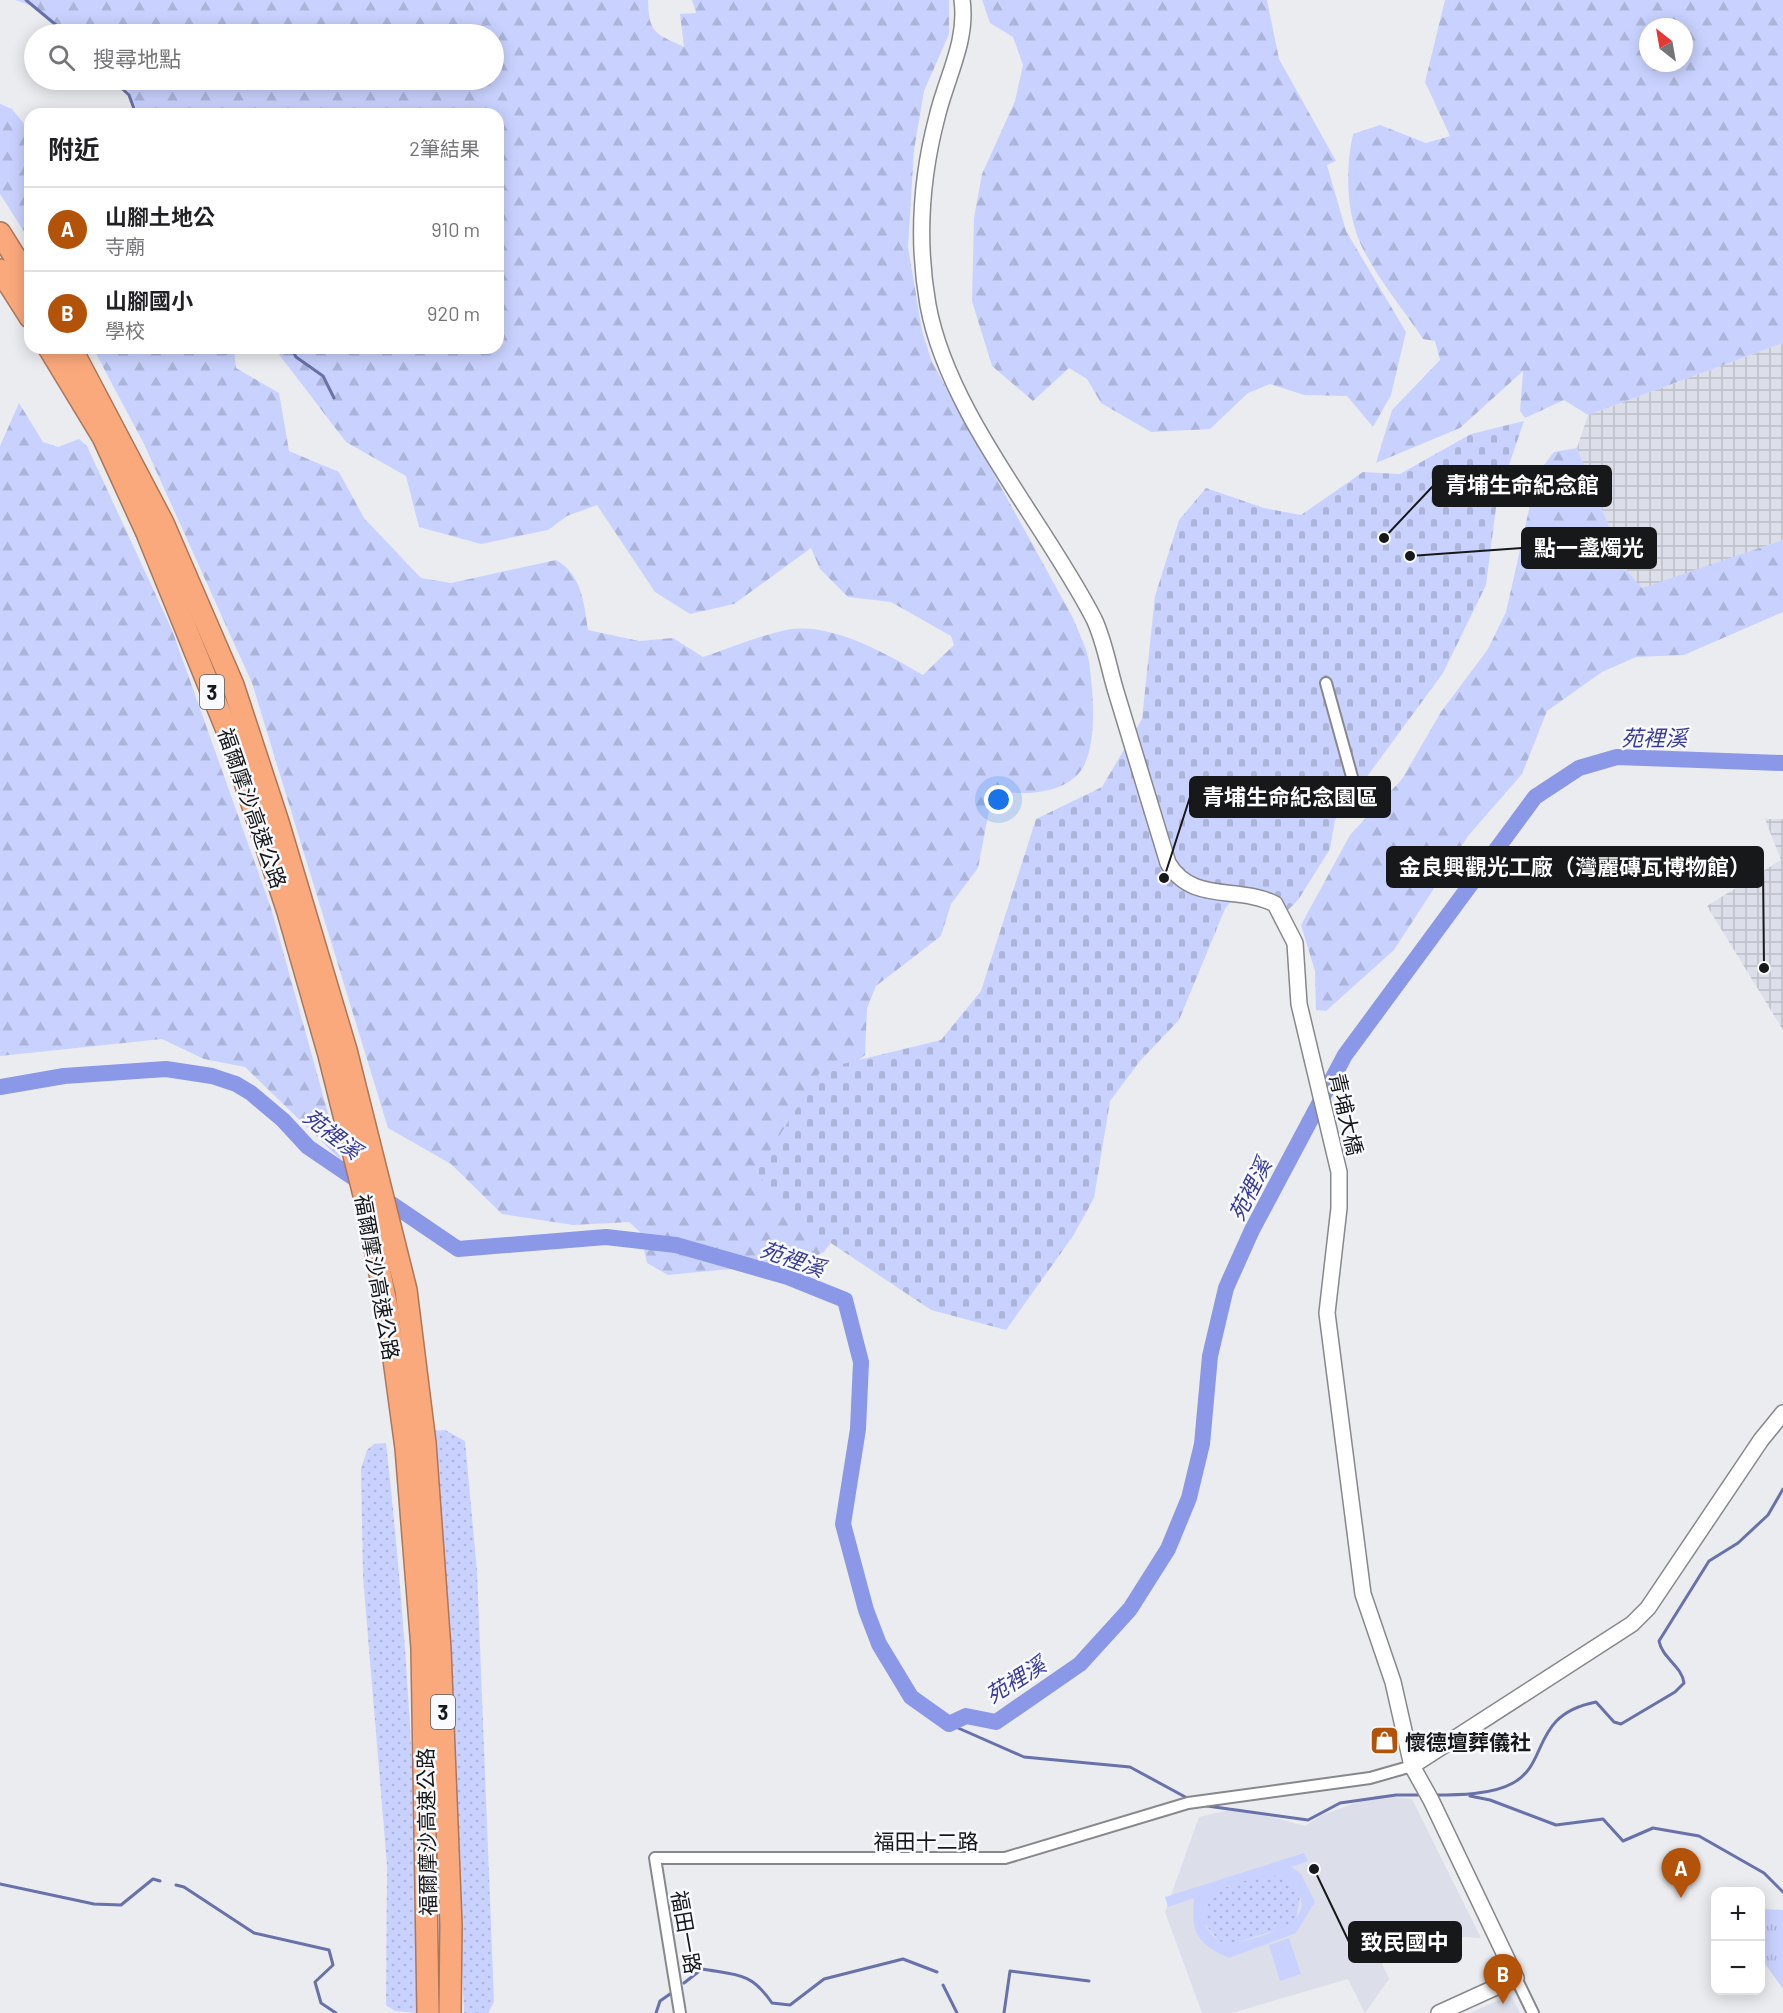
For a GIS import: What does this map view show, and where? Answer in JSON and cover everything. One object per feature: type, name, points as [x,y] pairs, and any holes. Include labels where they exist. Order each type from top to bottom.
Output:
[{"type":"highway","points":[[0,233],[8,264],[24,303]]},
{"type":"highway","points":[[8,264],[24,276]]},
{"type":"highway","name":"福爾摩沙高速公路","points":[[53,354],[103,436],[147,533],[227,729],[337,1052]]},
{"type":"highway","name":"福爾摩沙高速公路","points":[[74,354],[164,523],[233,685],[278,822],[337,1052],[415,1445],[440,1649],[451,1981],[450,2013]]},
{"type":"highway","name":"福爾摩沙高速公路","points":[[415,1445],[422,1648],[428,2013]]},
{"type":"main road","name":"青埔大橋","points":[[962,0],[962,31],[937,117],[926,179],[922,227],[924,277],[929,308],[942,355],[973,418],[1094,621],[1168,863],[1175,875],[1183,882],[1202,890],[1265,899],[1275,904],[1295,944],[1299,1004],[1340,1172],[1339,1208],[1327,1313],[1330,1354],[1363,1594],[1393,1682],[1412,1766],[1431,1800],[1516,1978]]},
{"type":"main road","points":[[1412,1766],[1632,1624],[1648,1608],[1761,1440],[1783,1413]]},
{"type":"main road","points":[[1439,2013],[1516,1978]]},
{"type":"street","points":[[1326,683],[1357,795]]},
{"type":"street","name":"福田十二路","points":[[655,1858],[1005,1858],[1202,1800],[1370,1778],[1412,1766]]},
{"type":"street","name":"福田一路","points":[[655,1858],[681,2013]]},
{"type":"street","points":[[1516,1978],[1533,2013]]},
{"type":"shaded area","points":[[1783,343],[1783,540],[1642,589],[1627,571],[1577,448],[1588,415]]},
{"type":"shaded area","points":[[1765,819],[1783,819],[1783,1030],[1707,906],[1781,860]]},
{"type":"shaded area","points":[[1378,1795],[1412,1799],[1481,1938],[1404,1934],[1375,1948],[1389,1979],[1365,2013],[1348,1979],[1232,2013],[1202,2013],[1165,1912],[1199,1817],[1238,1808],[1305,1826],[1322,1815]]},
{"type":"shaded area","points":[[1511,1995],[1520,2013],[1470,2013]]},
{"type":"green space","points":[[15,0],[648,0],[652,26],[666,39],[684,47],[680,14],[696,13],[692,0],[949,0],[949,34],[924,91],[914,150],[908,247],[922,331],[932,362],[1073,618],[1088,656],[1093,722],[1088,754],[1083,767],[1075,777],[1049,790],[1001,792],[991,800],[978,868],[951,904],[941,936],[876,986],[867,1008],[865,1055],[810,1103],[848,1220],[824,1252],[802,1262],[668,1275],[647,1263],[640,1232],[629,1222],[573,1225],[502,1214],[451,1164],[388,1128],[252,683],[144,444],[96,354],[235,354],[236,368],[279,393],[289,451],[339,472],[364,518],[421,578],[451,583],[556,560],[565,566],[576,581],[583,600],[588,630],[639,641],[673,638],[703,657],[765,635],[803,628],[821,630],[858,641],[923,675],[954,645],[951,636],[891,602],[848,597],[820,569],[811,548],[734,604],[690,614],[655,592],[597,505],[567,516],[548,530],[481,544],[419,527],[406,476],[346,442],[279,354],[504,354],[504,108],[136,108],[127,90],[504,90],[504,24],[52,24],[30,5]]},
{"type":"green space","points":[[982,0],[1267,0],[1279,59],[1336,161],[1327,165],[1346,231],[1406,332],[1391,395],[1373,427],[1347,396],[1304,395],[1270,384],[1248,393],[1210,429],[1151,432],[1101,403],[1087,379],[1069,368],[1033,401],[992,366],[972,301],[974,218],[982,174],[1015,101],[1023,65],[1013,37],[990,23]]},
{"type":"green space","points":[[1445,0],[1783,0],[1783,343],[1588,415],[1564,400],[1525,418],[1520,411],[1523,371],[1460,428],[1376,463],[1392,410],[1440,360],[1435,341],[1423,339],[1383,282],[1362,247],[1353,220],[1348,191],[1353,134],[1380,125],[1426,143],[1450,136],[1425,82]]},
{"type":"green space","points":[[0,104],[12,109],[24,124],[24,232],[0,194]]},
{"type":"green space","points":[[19,403],[43,442],[58,447],[79,439],[87,446],[172,630],[271,908],[341,1160],[245,1067],[204,1059],[162,1039],[0,1056],[0,446]]},
{"type":"green space","points":[[1524,421],[1497,500],[1486,585],[1443,673],[1335,820],[1330,849],[1298,900],[1288,910],[1270,895],[1241,888],[1225,909],[1179,1020],[1140,1061],[1110,1101],[1094,1198],[1073,1236],[1006,1330],[931,1310],[795,1219],[756,1172],[822,1069],[941,1040],[981,991],[1036,819],[1102,787],[1142,719],[1155,596],[1179,520],[1206,488],[1264,508],[1301,515],[1363,472],[1400,474],[1471,434]]},
{"type":"green space","points":[[1577,448],[1627,571],[1642,588],[1783,540],[1783,612],[1684,655],[1636,657],[1602,672],[1547,711],[1522,774],[1468,836],[1394,950],[1326,1011],[1316,1010],[1315,971],[1301,925],[1350,835],[1402,779],[1441,712],[1488,649],[1506,612],[1537,474],[1554,452]]},
{"type":"green space","points":[[445,1430],[465,1441],[477,1571],[494,2002],[488,2013],[464,2013],[449,1653],[429,1431]]},
{"type":"green space","points":[[386,1443],[406,1656],[414,1799],[417,2013],[395,2011],[386,2005],[387,1865],[363,1577],[361,1469],[367,1450],[374,1444]]},
{"type":"green space","points":[[1304,1853],[1308,1861],[1291,1867],[1301,1874],[1315,1902],[1296,1933],[1229,1958],[1209,1947],[1198,1936],[1194,1920],[1194,1898],[1168,1907],[1165,1897]],"holes":[[[1270,1874],[1285,1880],[1297,1890],[1302,1904],[1295,1919],[1271,1932],[1237,1942],[1222,1942],[1211,1934],[1203,1922],[1205,1909],[1217,1893],[1236,1884]]]},
{"type":"green space","points":[[1270,1873],[1291,1882],[1300,1896],[1296,1918],[1286,1927],[1231,1944],[1220,1942],[1203,1922],[1211,1899],[1226,1887]]},
{"type":"green space","points":[[1765,1909],[1783,1910],[1783,1989],[1765,1964]]},
{"type":"green space","points":[[1289,1938],[1301,1974],[1280,1981],[1269,1945]]},
{"type":"waterway","points":[[26,0],[55,24]]},
{"type":"waterway","points":[[124,90],[129,95],[134,108]]},
{"type":"waterway","points":[[294,354],[323,376],[334,398]]},
{"type":"waterway","name":"苑裡溪","points":[[0,1087],[64,1076],[166,1069],[212,1076],[236,1084],[251,1093],[283,1120],[308,1147],[458,1249],[606,1237],[676,1245],[788,1277],[845,1300],[861,1362],[858,1429],[843,1524],[866,1610],[879,1644],[911,1697],[949,1724],[966,1716],[996,1722],[1080,1664],[1130,1609],[1168,1549],[1189,1498],[1202,1444],[1210,1356],[1226,1288],[1252,1230],[1345,1055],[1535,797],[1579,768],[1617,757],[1783,763]]},
{"type":"waterway","points":[[1434,1795],[1485,1792],[1513,1783],[1532,1764],[1550,1728],[1560,1717],[1575,1708],[1596,1702],[1614,1722],[1621,1724],[1675,1692],[1684,1683],[1680,1672],[1664,1652],[1659,1641],[1709,1561],[1738,1543],[1768,1515],[1783,1489]]},
{"type":"waterway","points":[[949,1724],[1024,1757],[1130,1767],[1189,1799]]},
{"type":"waterway","points":[[1200,1805],[1308,1820],[1340,1803],[1396,1795],[1422,1795]]},
{"type":"waterway","points":[[1470,1796],[1490,1800],[1556,1825],[1603,1819],[1623,1841],[1653,1828],[1699,1836],[1764,1873],[1783,1892]]},
{"type":"waterway","points":[[0,1884],[94,1904],[121,1905],[153,1879],[160,1881]]},
{"type":"waterway","points":[[176,1885],[184,1887],[254,1933],[329,1950],[333,1965],[315,1982],[321,2003],[336,2013]]},
{"type":"waterway","points":[[684,1983],[702,1969],[734,1974],[757,1985],[772,2003],[790,2005],[824,1979],[903,1959],[937,1972]]},
{"type":"waterway","points":[[1004,2013],[1010,1971],[1089,1981]]},
{"type":"waterway","points":[[943,1985],[957,2013]]},
{"type":"waterway","points":[[656,2013],[660,2001],[670,1994]]},
{"type":"place","name":"青埔生命紀念館","points":[[1384,538]]},
{"type":"place","name":"點一盞燭光","points":[[1410,556]]},
{"type":"place","name":"青埔生命紀念園區","points":[[1164,878]]},
{"type":"place","name":"金良興觀光工廠（灣麗磚瓦博物館）","points":[[1764,968]]},
{"type":"place","name":"懷德壇葬儀社","points":[[1384,1741]]},
{"type":"place","name":"致民國中","points":[[1314,1869]]},
{"type":"place","name":"山腳土地公","points":[[1681,1898]]},
{"type":"place","name":"山腳國小","points":[[1503,2004]]}]
